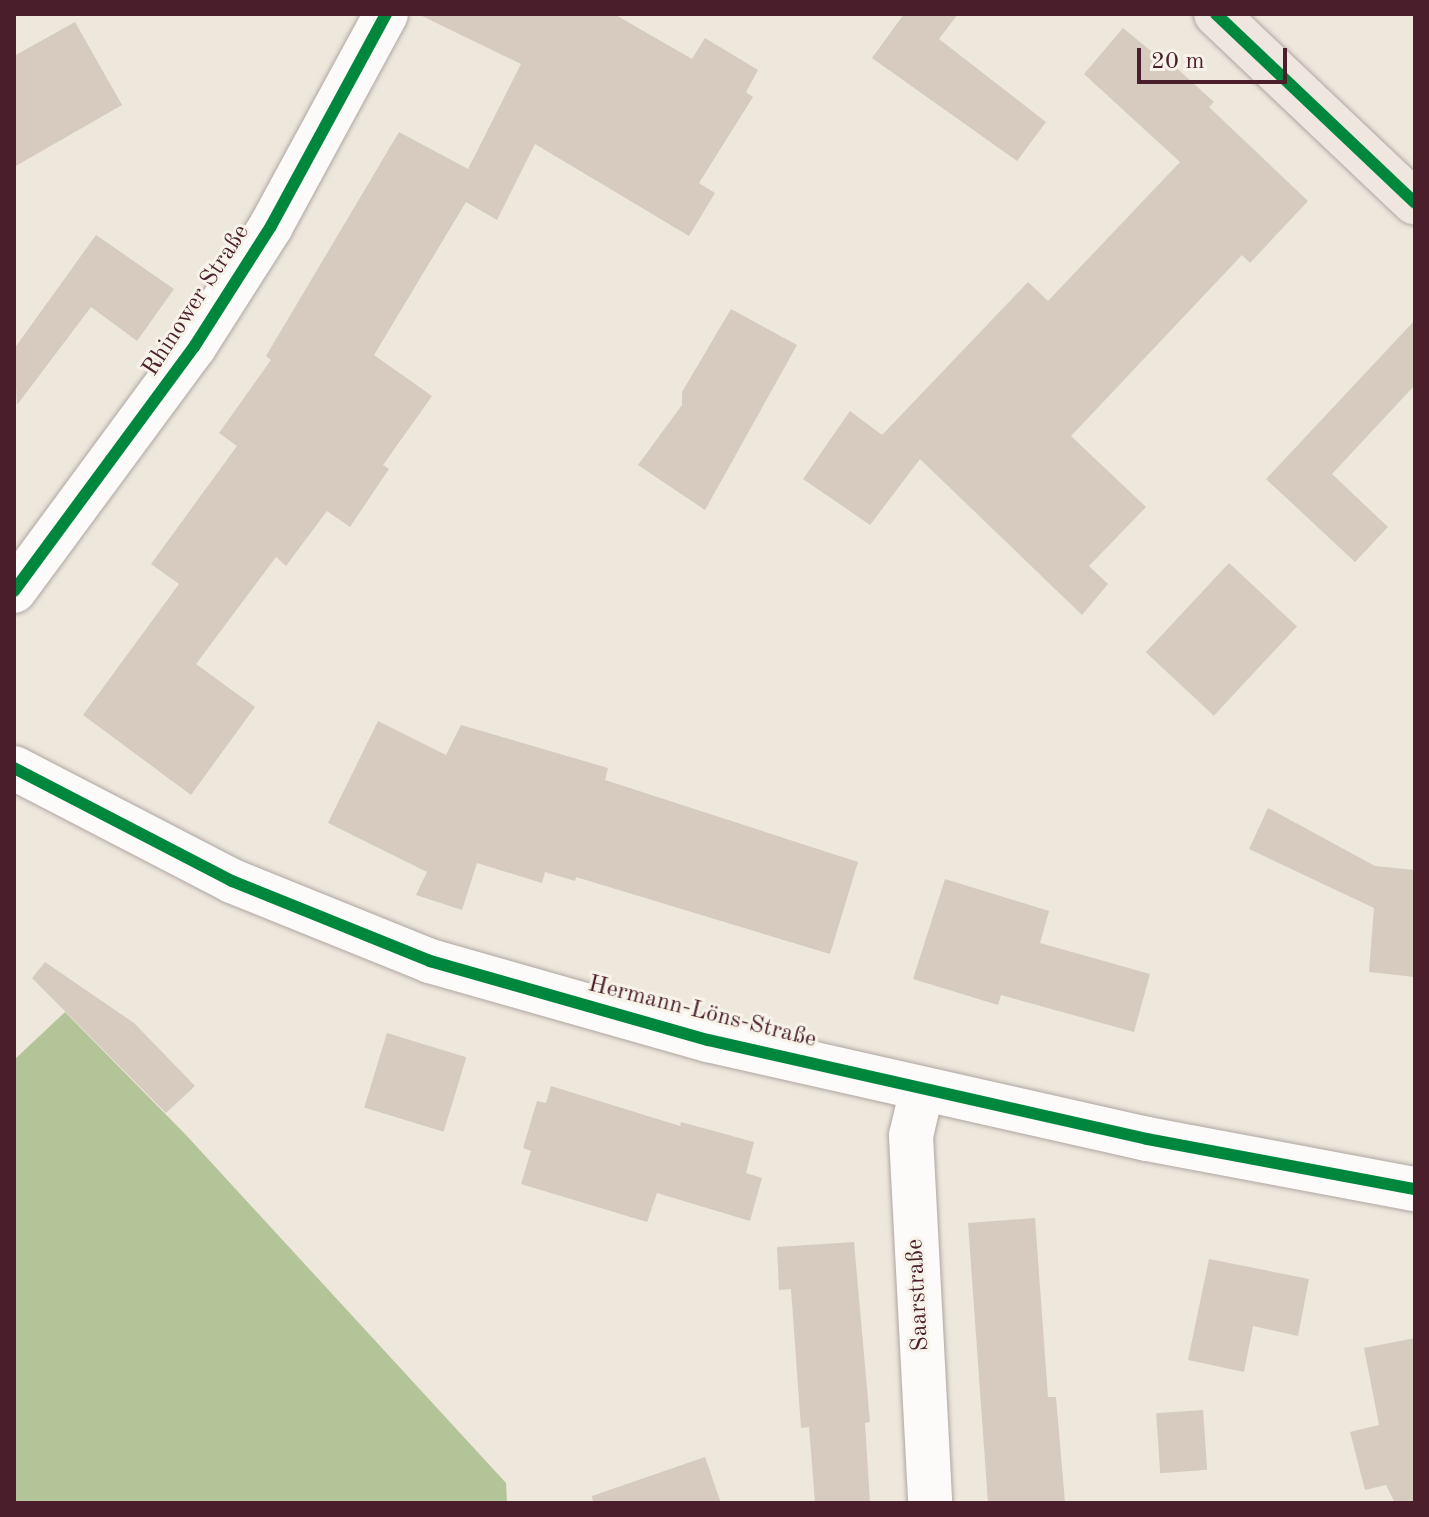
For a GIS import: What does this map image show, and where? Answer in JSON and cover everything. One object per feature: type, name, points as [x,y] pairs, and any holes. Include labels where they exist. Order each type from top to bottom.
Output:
[{"type":"main road","points":[[1216,14],[1415,203]]},
{"type":"street","name":"Rhinower Straße","points":[[14,591],[180,369],[271,226],[386,14]]},
{"type":"street","name":"Hermann-Löns-Straße","points":[[14,768],[232,881],[430,961],[708,1040],[1147,1139],[1415,1189]]},
{"type":"street","name":"Saarstraße","points":[[922,1089],[911,1136],[930,1503]]},
{"type":"green space","points":[[65,1012],[186,1135],[506,1483],[507,1503],[14,1503],[14,1060]]},
{"type":"building","points":[[418,14],[614,14],[692,59],[705,38],[758,70],[746,92],[753,97],[699,183],[715,193],[689,236],[535,144],[497,220],[466,202],[374,355],[432,396],[383,465],[389,469],[350,527],[327,511],[286,566],[276,557],[196,664],[255,707],[191,795],[83,715],[179,584],[151,564],[237,446],[219,433],[271,360],[266,356],[399,132],[468,169],[521,64]]},
{"type":"building","points":[[904,14],[958,14],[939,39],[1046,122],[1017,161],[872,58]]},
{"type":"building","points":[[75,22],[122,105],[14,167],[14,56]]},
{"type":"building","points":[[1123,28],[1157,56],[1160,53],[1214,102],[1209,107],[1308,201],[1250,263],[1242,255],[1071,436],[1146,507],[1089,566],[1108,584],[1082,615],[920,459],[870,525],[803,479],[850,411],[882,435],[1028,282],[1048,301],[1180,162],[1084,74]]},
{"type":"building","points":[[96,235],[174,289],[137,341],[91,307],[17,405],[14,349]]},
{"type":"building","points":[[731,309],[797,345],[705,510],[638,465],[682,405],[682,392]]},
{"type":"building","points":[[1415,320],[1415,385],[1332,474],[1388,527],[1355,562],[1266,479]]},
{"type":"building","points":[[1229,563],[1297,626],[1214,716],[1146,652]]},
{"type":"building","points":[[378,721],[446,755],[461,725],[608,768],[605,780],[858,862],[830,954],[576,877],[575,881],[545,872],[542,883],[477,863],[462,910],[416,895],[427,872],[328,823]]},
{"type":"building","points":[[1268,808],[1375,866],[1415,870],[1415,977],[1369,972],[1374,908],[1249,849]]},
{"type":"building","points":[[945,879],[1049,911],[1040,943],[1150,974],[1134,1032],[1001,995],[998,1005],[913,979]]},
{"type":"building","points":[[45,962],[134,1023],[195,1086],[166,1113],[32,978]]},
{"type":"building","points":[[387,1033],[466,1057],[444,1132],[364,1108]]},
{"type":"building","points":[[551,1086],[680,1126],[681,1122],[754,1142],[746,1173],[762,1178],[750,1221],[657,1193],[647,1222],[521,1184],[531,1151],[523,1148],[537,1101],[546,1103]]},
{"type":"building","points":[[1035,1218],[1048,1397],[1056,1397],[1065,1503],[988,1503],[968,1223]]},
{"type":"building","points":[[854,1242],[870,1422],[865,1423],[870,1503],[815,1503],[809,1427],[801,1428],[791,1289],[779,1290],[777,1247]]},
{"type":"building","points":[[1209,1259],[1309,1279],[1298,1336],[1253,1326],[1244,1372],[1188,1360]]},
{"type":"building","points":[[1415,1338],[1415,1503],[1395,1503],[1386,1485],[1365,1490],[1350,1432],[1379,1425],[1364,1348]]},
{"type":"building","points":[[1203,1410],[1207,1470],[1160,1473],[1156,1413]]},
{"type":"building","points":[[705,1457],[721,1503],[593,1503],[592,1496]]},
{"type":"cycle path","points":[[14,591],[194,347],[271,226],[386,14]]},
{"type":"cycle path","points":[[1216,14],[1415,203]]},
{"type":"cycle path","points":[[14,768],[232,881],[430,961],[708,1040],[1147,1139],[1415,1189]]}]
